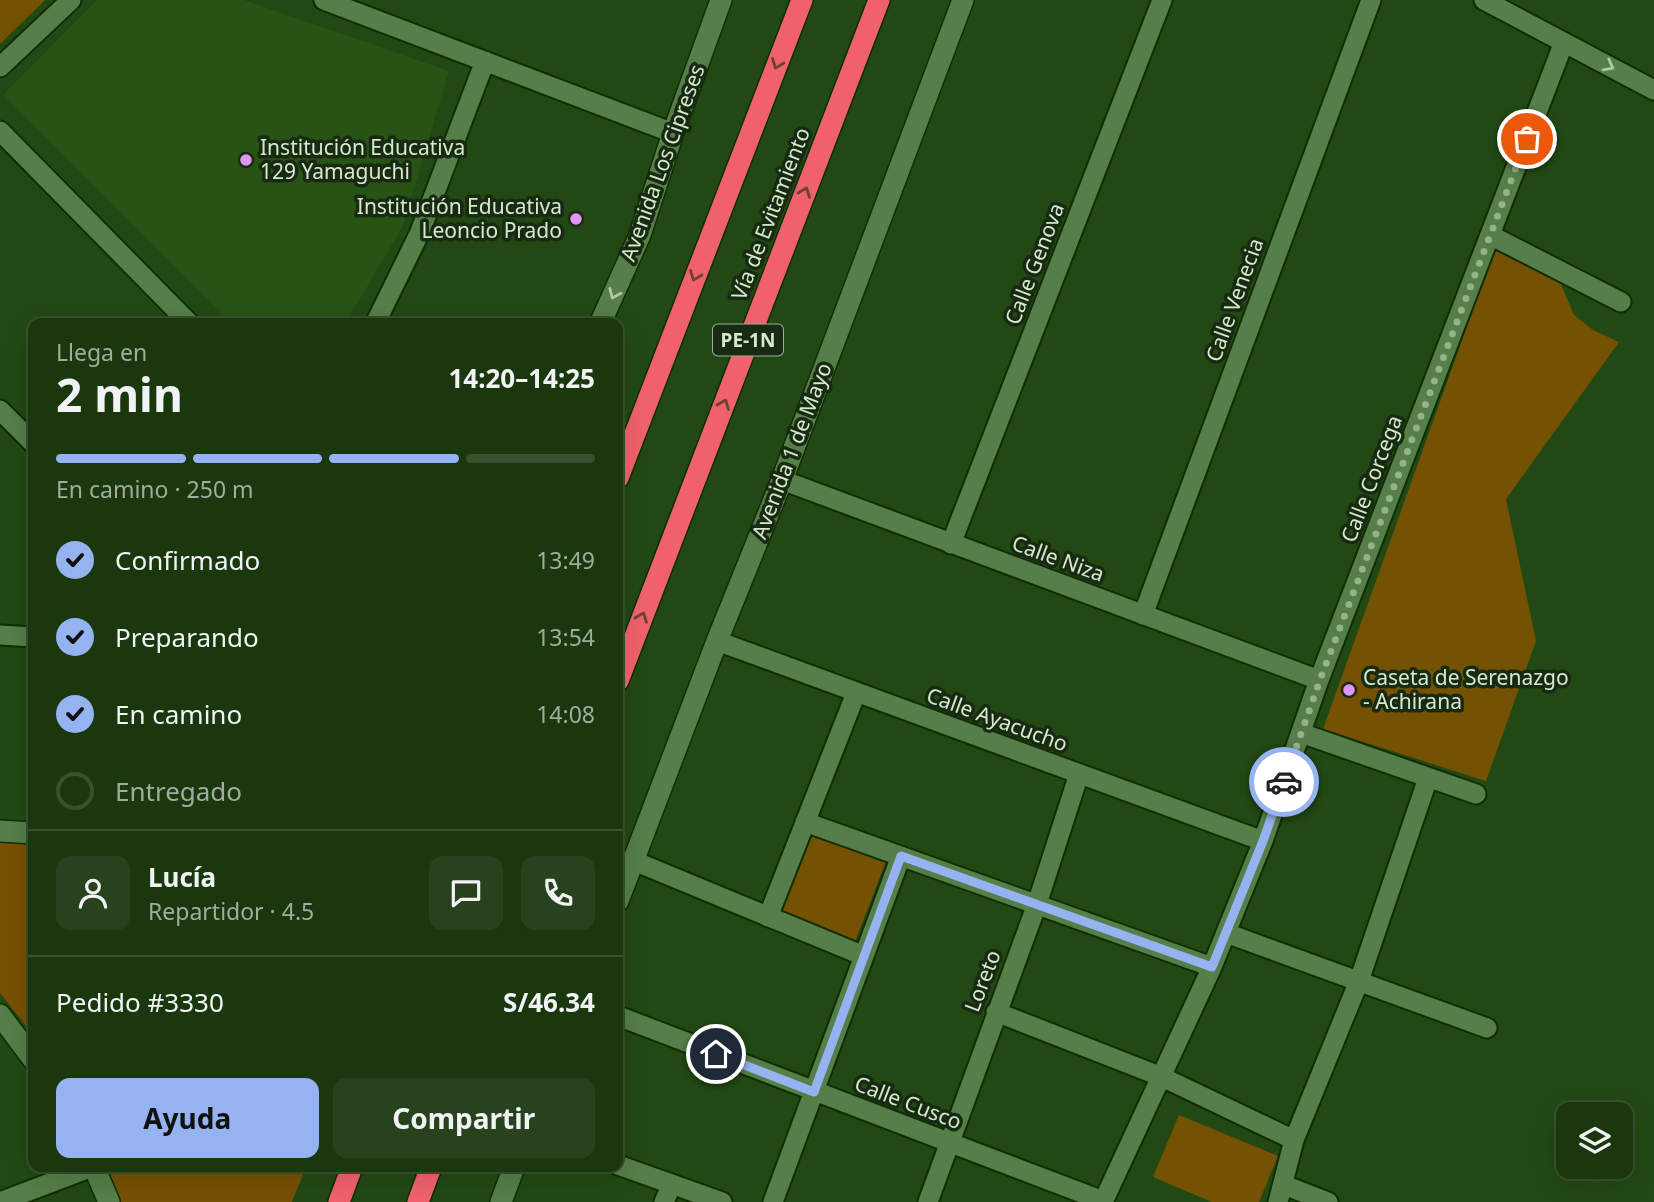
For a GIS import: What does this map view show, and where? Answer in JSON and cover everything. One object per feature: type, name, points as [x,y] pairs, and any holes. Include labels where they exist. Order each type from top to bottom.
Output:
[{"type":"highway","points":[[623,465],[802,0]]},
{"type":"highway","name":"Vía de Evitamiento","points":[[623,668],[879,0]]},
{"type":"highway","points":[[339,1202],[350,1172]]},
{"type":"highway","points":[[418,1202],[429,1172]]},
{"type":"street","points":[[0,67],[71,0]]},
{"type":"street","points":[[324,0],[673,133]]},
{"type":"street","name":"Avenida Los Cipreses","points":[[603,318],[640,235],[720,0]]},
{"type":"street","name":"Avenida 1 de Mayo","points":[[623,889],[964,0]]},
{"type":"street","name":"Calle Genova","points":[[951,544],[1162,0]]},
{"type":"street","name":"Calle Venecia","points":[[1143,615],[1371,0]]},
{"type":"street","points":[[1484,0],[1654,90]]},
{"type":"street","name":"Calle Corcega","points":[[1103,1202],[1212,967],[1263,841],[1320,680],[1564,42]]},
{"type":"street","points":[[378,318],[419,232],[485,61]]},
{"type":"street","points":[[0,131],[184,318]]},
{"type":"street","points":[[1490,235],[1621,302]]},
{"type":"street","points":[[0,410],[28,438]]},
{"type":"street","name":"Calle Niza","points":[[782,480],[1320,680]]},
{"type":"street","points":[[0,635],[28,637]]},
{"type":"street","name":"Calle Ayacucho","points":[[717,641],[1263,841]]},
{"type":"street","points":[[768,916],[856,692]]},
{"type":"street","points":[[1301,733],[1476,794]]},
{"type":"street","name":"Loreto","points":[[928,1202],[1037,904],[1079,774]]},
{"type":"street","points":[[1328,1202],[1281,1194],[1294,1140],[1359,981],[1428,778]]},
{"type":"street","points":[[805,822],[1212,967]]},
{"type":"street","points":[[0,831],[28,833]]},
{"type":"street","points":[[774,1202],[901,856]]},
{"type":"street","points":[[634,862],[864,956]]},
{"type":"street","points":[[1226,933],[1487,1028]]},
{"type":"street","points":[[996,1012],[1162,1077],[1294,1140]]},
{"type":"street","points":[[0,1015],[28,1052]]},
{"type":"street","name":"Calle Cusco","points":[[623,1018],[1103,1202]]},
{"type":"street","points":[[623,1168],[668,1193],[722,1202]]},
{"type":"street","points":[[0,1202],[80,1172]]},
{"type":"street","points":[[95,1172],[108,1202]]},
{"type":"street","points":[[501,1202],[512,1172]]},
{"type":"shaded area","points":[[0,0],[45,0],[0,44]]},
{"type":"shaded area","name":"Institución Educativa 129 Yamaguchi","points":[[97,0],[244,0],[449,71],[403,226],[349,318],[227,318],[3,95]]},
{"type":"shaded area","points":[[1494,251],[1532,261],[1560,282],[1574,315],[1593,330],[1619,342],[1506,499],[1536,641],[1486,781],[1323,729]]},
{"type":"shaded area","points":[[812,830],[888,856],[853,947],[780,916]]},
{"type":"shaded area","points":[[0,842],[28,844],[28,1029],[0,993]]},
{"type":"shaded area","points":[[1179,1115],[1278,1156],[1259,1202],[1212,1202],[1153,1177]]},
{"type":"shaded area","points":[[108,1172],[304,1172],[292,1202],[119,1202]]},
{"type":"way so far","points":[[1284,782],[1320,680],[1527,139]]},
{"type":"place","name":"Institución Educativa 129 Yamaguchi","points":[[246,160]]},
{"type":"place","name":"Institución Educativa Leoncio Prado","points":[[576,219]]},
{"type":"place","name":"Caseta de Serenazgo - Achirana","points":[[1349,690]]},
{"type":"route","points":[[716,1054],[814,1092],[901,856],[1212,967],[1284,782]]}]
